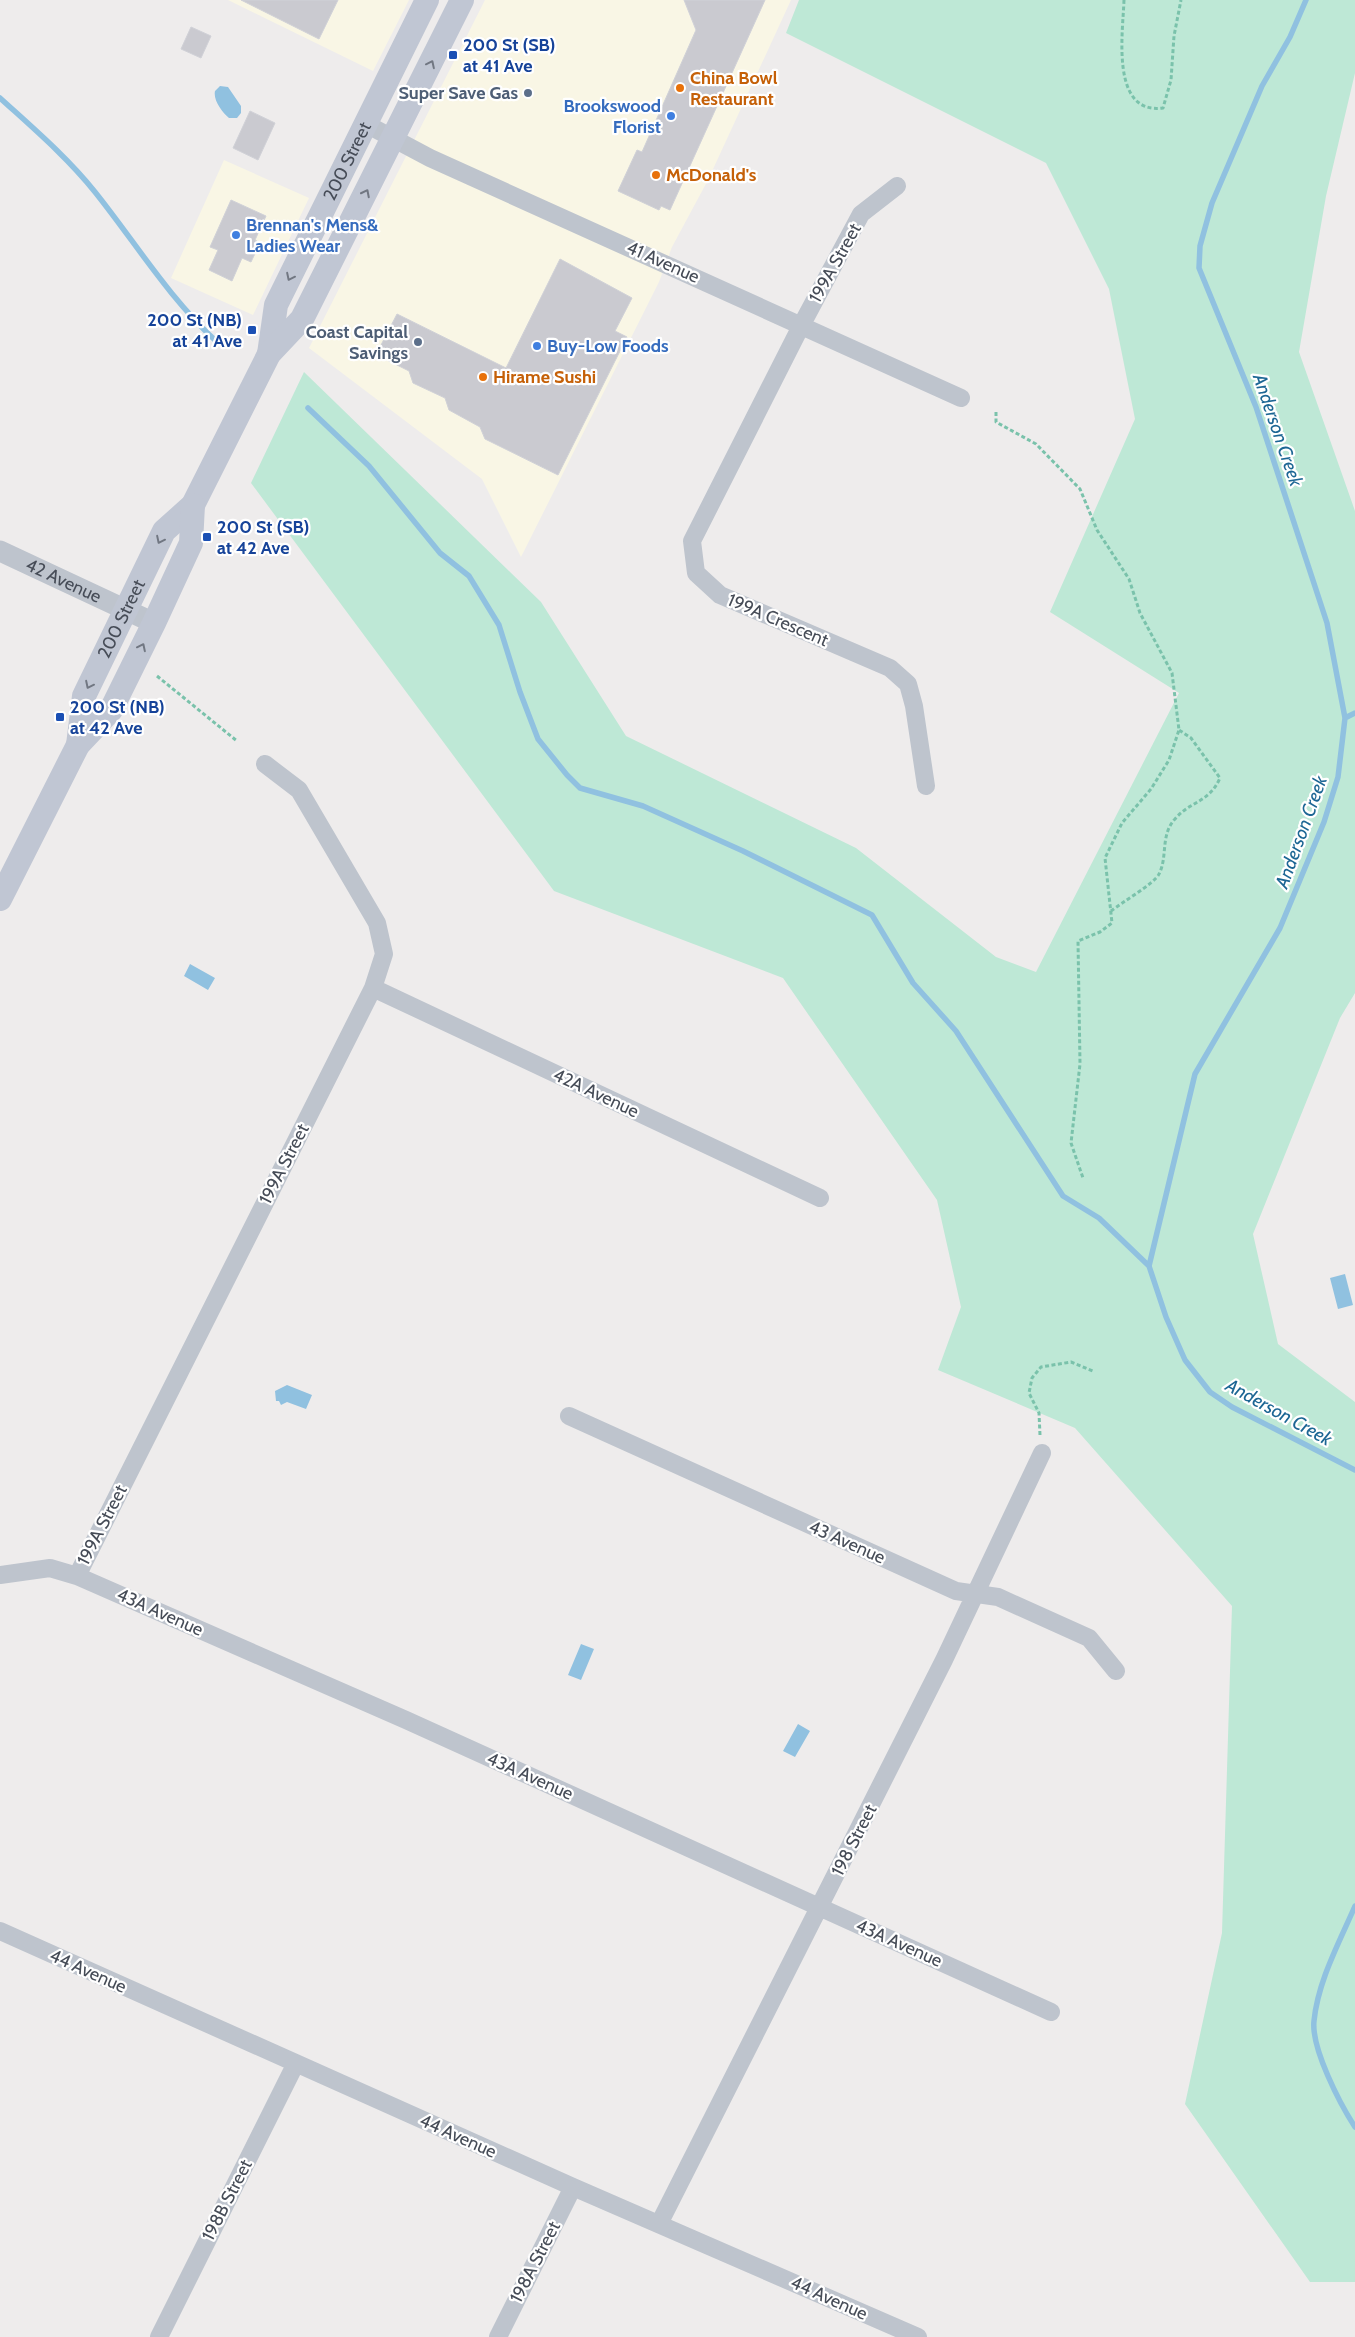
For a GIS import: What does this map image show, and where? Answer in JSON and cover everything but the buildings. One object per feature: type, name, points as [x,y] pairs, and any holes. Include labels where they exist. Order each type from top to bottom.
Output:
[{"type":"main road","name":"200 Street","points":[[269,354],[276,305],[427,0]]},
{"type":"main road","name":"200 Street","points":[[78,746],[84,696],[164,531],[193,505],[269,354],[302,319],[462,0]]},
{"type":"main road","name":"200 Street","points":[[0,899],[78,746],[111,710],[154,623],[190,543],[193,505]]},
{"type":"street","name":"41 Avenue","points":[[366,124],[393,139],[961,398]]},
{"type":"street","name":"199A Street","points":[[801,326],[861,214],[897,186]]},
{"type":"street","name":"199A Crescent","points":[[801,326],[692,541],[696,573],[720,595],[890,668],[908,684],[914,706],[926,786]]},
{"type":"street","name":"42 Avenue","points":[[0,551],[154,623]]},
{"type":"street","name":"199A Street","points":[[77,1576],[372,988],[384,954],[377,923],[299,790],[265,764]]},
{"type":"street","name":"42A Avenue","points":[[372,988],[820,1198]]},
{"type":"street","name":"43 Avenue","points":[[569,1416],[956,1591],[998,1597],[1089,1638],[1116,1671]]},
{"type":"street","name":"198 Street","points":[[659,2224],[977,1594],[1042,1453]]},
{"type":"street","name":"43A Avenue","points":[[1,1575],[50,1568],[77,1576],[372,1705],[1051,2012]]},
{"type":"street","name":"44 Avenue","points":[[0,1931],[918,2337]]},
{"type":"street","name":"198B Street","points":[[159,2337],[296,2063]]},
{"type":"street","name":"198A Street","points":[[498,2337],[573,2186]]},
{"type":"path","points":[[1124,0],[1122,60],[1127,89],[1138,101],[1154,109],[1163,108],[1172,80],[1174,36],[1182,0]]},
{"type":"path","points":[[996,412],[996,422],[1036,444],[1080,488],[1097,530],[1129,579],[1140,613],[1172,674],[1179,730],[1169,760],[1151,789],[1122,823],[1104,858],[1112,923],[1100,932],[1078,941],[1080,1064],[1071,1142],[1083,1178]]},
{"type":"path","points":[[157,676],[237,741]]},
{"type":"path","points":[[1111,911],[1134,893],[1148,886],[1160,874],[1166,834],[1174,819],[1207,798],[1216,788],[1220,778],[1191,738],[1179,730]]},
{"type":"path","points":[[1042,1453],[1039,1413],[1029,1393],[1032,1378],[1041,1367],[1071,1362],[1093,1371]]},
{"type":"shaded area","points":[[228,0],[409,0],[373,71]]},
{"type":"shaded area","points":[[485,0],[791,0],[708,180],[672,247],[659,282],[521,557],[482,479],[309,348]]},
{"type":"shaded area","points":[[224,160],[309,198],[253,315],[171,278]]},
{"type":"green space","points":[[799,0],[1355,0],[1355,73],[1326,196],[1299,352],[1355,511],[1355,993],[1340,1018],[1253,1234],[1278,1344],[1355,1402],[1355,2282],[1310,2282],[1185,2104],[1222,1933],[1232,1606],[1075,1428],[938,1370],[961,1307],[937,1200],[783,978],[554,891],[251,483],[304,372],[541,602],[626,736],[856,848],[996,957],[1036,972],[1179,693],[1050,612],[1135,419],[1109,289],[1046,163],[786,33]]},
{"type":"water","points":[[220,86],[228,87],[241,106],[241,113],[237,118],[229,118],[219,106],[215,98],[215,91]]},
{"type":"water","points":[[190,964],[215,978],[208,990],[184,976]]},
{"type":"water","points":[[1345,1274],[1353,1305],[1338,1309],[1330,1278]]},
{"type":"water","points":[[287,1385],[312,1395],[306,1409],[287,1402],[281,1405],[279,1401],[276,1401],[275,1391]]},
{"type":"water","points":[[581,1644],[594,1649],[581,1680],[568,1675]]},
{"type":"water","points":[[798,1724],[810,1731],[795,1757],[783,1751]]},
{"type":"waterway","name":"Anderson Creek","points":[[1306,0],[1290,37],[1262,86],[1212,203],[1200,246],[1199,268],[1256,407],[1327,623],[1345,718],[1338,777],[1324,822],[1280,928],[1195,1074],[1149,1266],[1166,1317],[1185,1360],[1210,1392],[1232,1407],[1355,1470]]},
{"type":"waterway","points":[[0,98],[49,143],[84,179],[183,307],[217,342]]},
{"type":"waterway","points":[[308,408],[369,466],[440,553],[469,576],[499,625],[520,692],[538,739],[567,775],[580,788],[643,806],[743,851],[872,915],[913,983],[956,1031],[1063,1196],[1099,1218],[1149,1266]]},
{"type":"waterway","points":[[1345,718],[1355,713]]},
{"type":"waterway","name":"Anderson Creek","points":[[1355,1906],[1336,1948],[1320,1991],[1314,2021],[1317,2046],[1328,2076],[1355,2127]]},
{"type":"place","name":"200 St (SB) at 41 Ave","points":[[453,55]]},
{"type":"place","name":"China Bowl Restaurant","points":[[680,88]]},
{"type":"place","name":"Super Save Gas","points":[[528,93]]},
{"type":"place","name":"Brookswood Florist","points":[[671,116]]},
{"type":"place","name":"McDonald's","points":[[656,175]]},
{"type":"place","name":"Brennan's Mens& Ladies Wear","points":[[236,235]]},
{"type":"place","name":"200 St (NB) at 41 Ave","points":[[252,330]]},
{"type":"place","name":"Coast Capital Savings","points":[[418,342]]},
{"type":"place","name":"Buy-Low Foods","points":[[537,346]]},
{"type":"place","name":"Hirame Sushi","points":[[483,377]]},
{"type":"place","name":"200 St (SB) at 42 Ave","points":[[207,537]]},
{"type":"place","name":"200 St (NB) at 42 Ave","points":[[60,717]]}]
